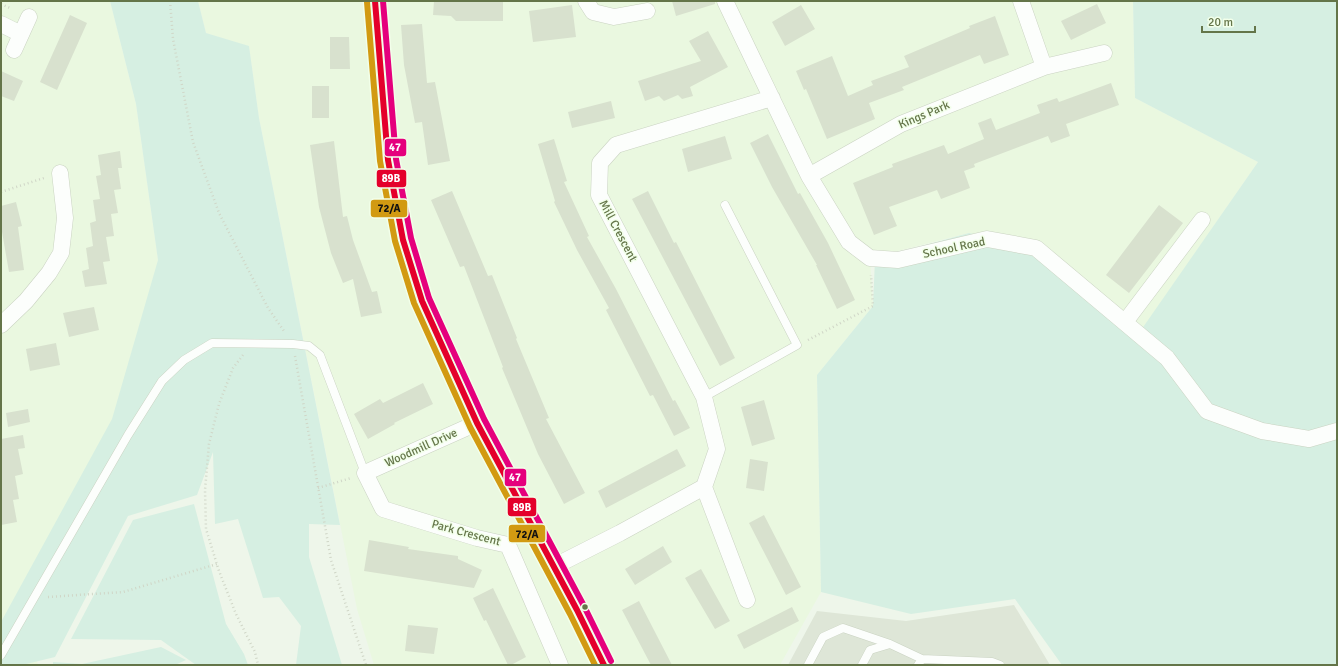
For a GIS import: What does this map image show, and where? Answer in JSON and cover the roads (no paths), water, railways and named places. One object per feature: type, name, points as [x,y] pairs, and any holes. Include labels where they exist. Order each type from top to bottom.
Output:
[{"type":"main road","points":[[375,1],[388,160],[403,240],[422,301],[477,423],[577,610],[604,665]]},
{"type":"street","points":[[586,1],[593,12],[614,17],[647,11]]},
{"type":"street","points":[[725,1],[809,176]]},
{"type":"street","points":[[1021,1],[1044,67]]},
{"type":"street","points":[[14,50],[29,17]]},
{"type":"street","points":[[1,24],[21,34]]},
{"type":"street","name":"Kings Park","points":[[809,176],[901,124],[1044,67],[1104,52]]},
{"type":"street","name":"Mill Crescent","points":[[704,487],[717,449],[704,397],[599,195],[600,163],[616,145],[772,98]]},
{"type":"street","points":[[1,325],[26,301],[49,273],[61,253],[65,218],[60,173]]},
{"type":"street","name":"School Road","points":[[809,176],[849,242],[870,258],[898,260],[987,239],[1036,248],[1168,358],[1207,411],[1262,431],[1309,439],[1337,431]]},
{"type":"street","points":[[1125,322],[1202,220]]},
{"type":"street","name":"Woodmill Drive","points":[[364,473],[477,423]]},
{"type":"street","name":"Park Crescent","points":[[364,473],[383,509],[477,538],[508,545],[560,665]]},
{"type":"street","points":[[554,567],[704,487],[747,600]]},
{"type":"lane","points":[[704,397],[797,346],[725,205]]},
{"type":"lane","points":[[1,655],[128,435],[162,381],[184,360],[212,343],[293,344],[309,346],[320,355],[364,473]]},
{"type":"lane","points":[[808,665],[823,638],[842,628],[890,644],[920,662],[992,662],[1000,665]]},
{"type":"lane","points":[[862,665],[870,650],[890,644]]}]
